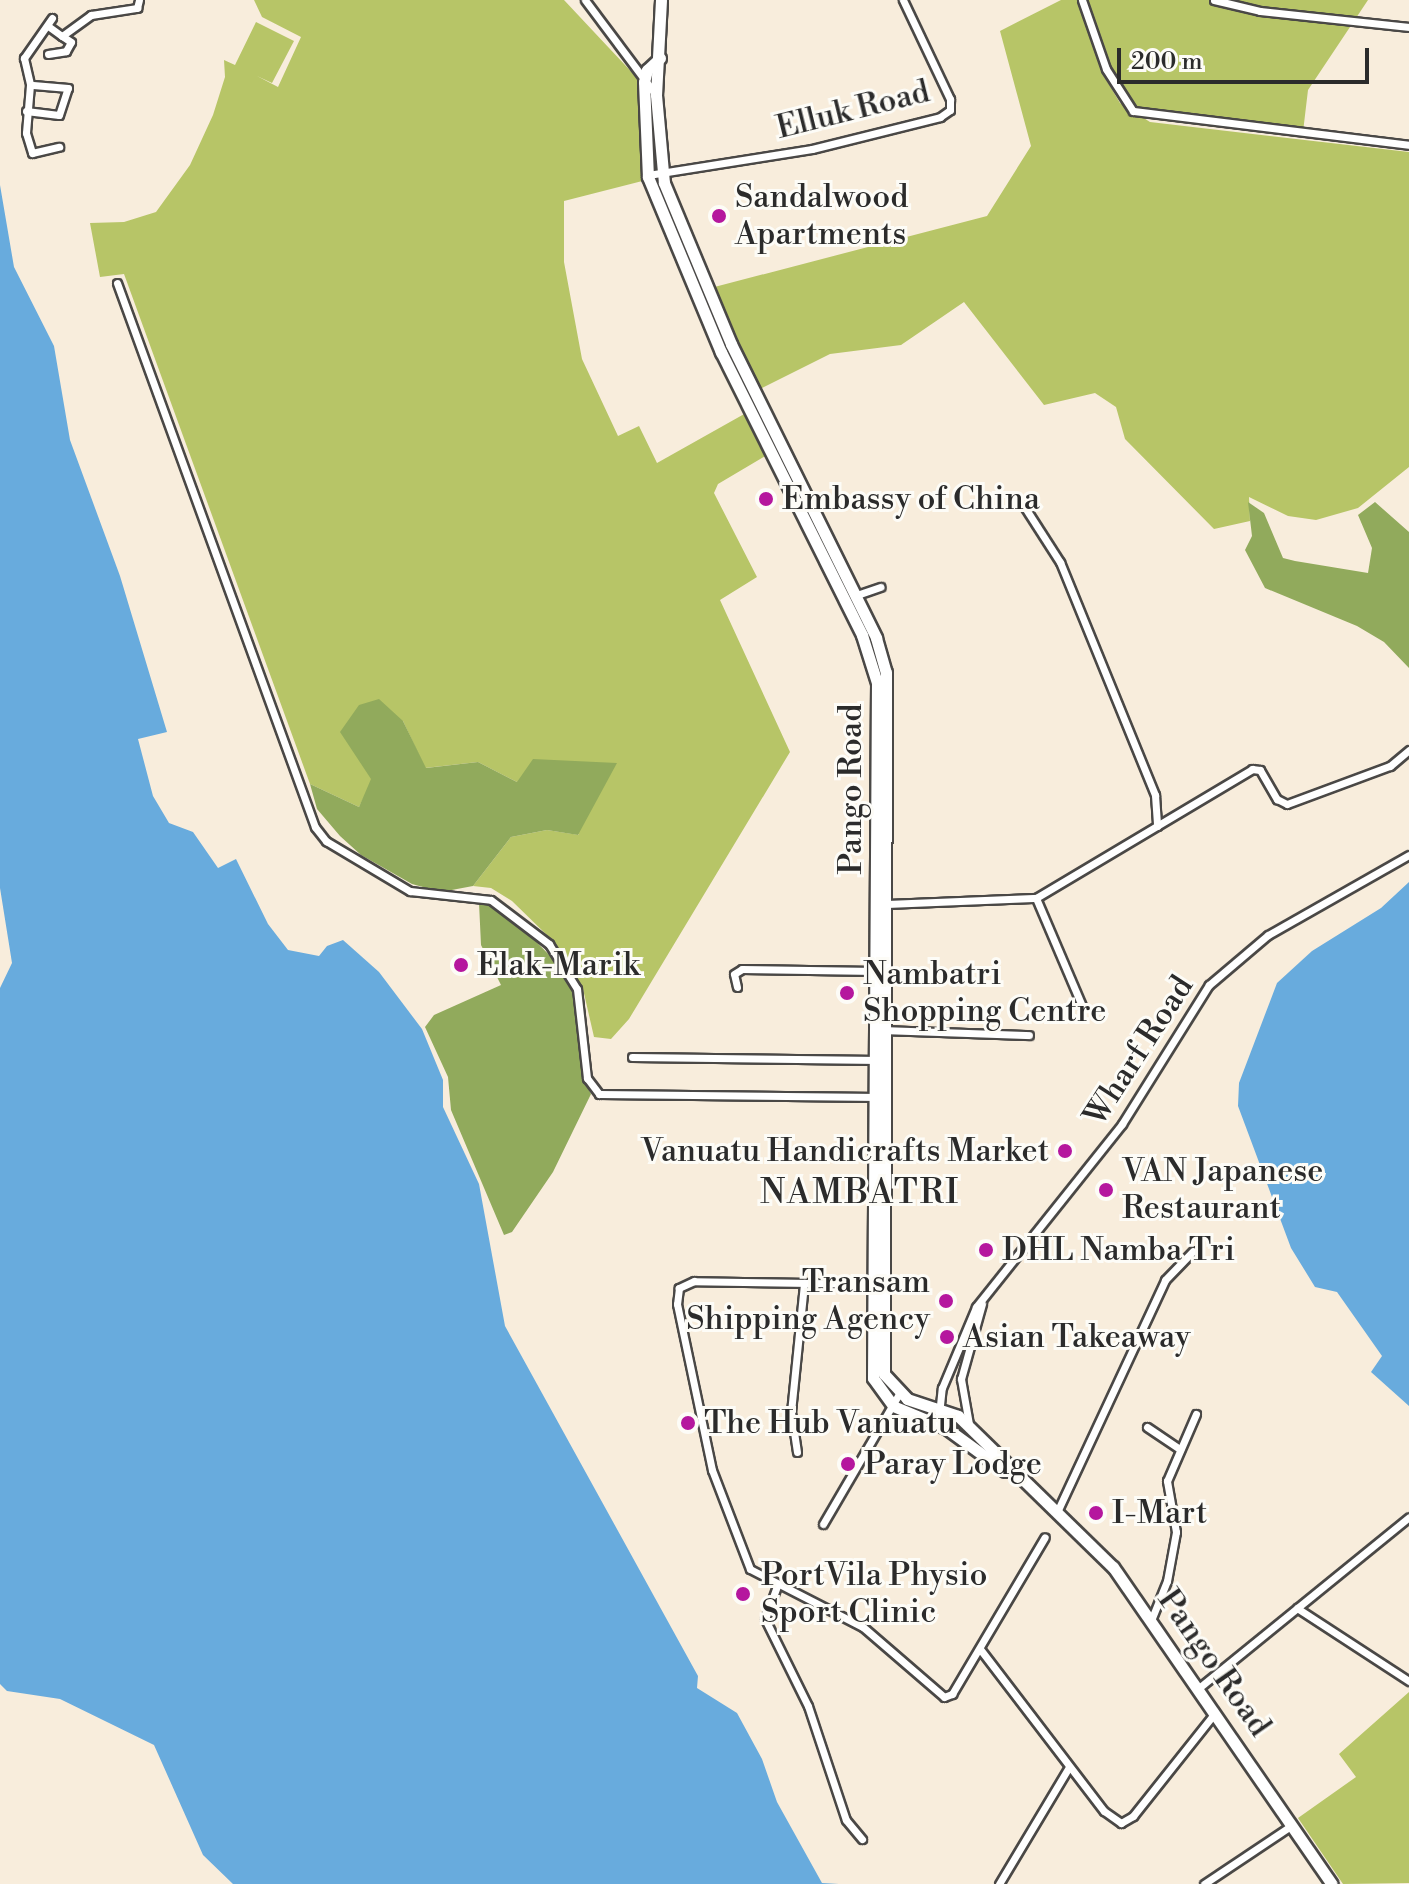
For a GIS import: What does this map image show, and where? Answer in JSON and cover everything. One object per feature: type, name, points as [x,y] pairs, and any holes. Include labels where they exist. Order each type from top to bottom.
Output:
[{"type":"street","points":[[62,36],[91,15],[137,8],[139,0]]},
{"type":"street","points":[[585,0],[656,95]]},
{"type":"street","name":"Pango Road","points":[[661,0],[656,95],[661,171],[731,344],[886,672],[881,904],[886,971],[885,1030],[871,1097],[884,1374],[899,1394],[960,1411],[969,1426],[1113,1567],[1217,1711],[1332,1884]]},
{"type":"street","name":"Elluk Road","points":[[648,175],[812,149],[940,117],[950,110],[950,99],[903,0]]},
{"type":"street","points":[[1082,0],[1106,69],[1133,111],[1409,145]]},
{"type":"street","points":[[1214,0],[1260,11],[1409,27]]},
{"type":"street","points":[[48,54],[66,51],[71,42],[50,22],[24,58],[30,85],[26,111],[32,153],[59,147]]},
{"type":"street","points":[[644,82],[647,70],[660,58]]},
{"type":"street","name":"Pango Road","points":[[644,82],[648,175],[721,352],[851,599]]},
{"type":"street","points":[[26,111],[59,115],[68,88],[30,85]]},
{"type":"street","points":[[117,283],[315,827],[326,841],[410,891],[491,900],[549,944],[577,989],[587,1078],[599,1094],[885,1096]]},
{"type":"street","points":[[1024,506],[1060,562],[1155,795],[1157,827]]},
{"type":"street","points":[[851,599],[880,587]]},
{"type":"street","points":[[881,904],[1036,898],[1157,827],[1221,783],[1255,768],[1277,799],[1287,804],[1390,766],[1409,750]]},
{"type":"street","name":"Wharf Road","points":[[940,1425],[937,1406],[963,1331],[987,1291],[1122,1124],[1193,1006],[1225,970],[1268,935],[1409,855]]},
{"type":"street","points":[[1036,898],[1082,1006]]},
{"type":"street","name":"Pango Road","points":[[881,904],[873,971],[878,1060],[885,1096],[873,1378],[893,1406],[940,1425],[1031,1489]]},
{"type":"street","points":[[737,987],[734,974],[742,969],[886,971]]},
{"type":"street","points":[[885,1030],[1029,1035]]},
{"type":"street","points":[[632,1057],[878,1060]]},
{"type":"street","points":[[1057,1512],[1165,1280],[1193,1251]]},
{"type":"street","points":[[878,1285],[688,1281],[677,1295],[720,1502],[750,1569],[777,1586],[863,1627],[944,1697],[952,1694],[1045,1537]]},
{"type":"street","points":[[797,1452],[791,1412],[804,1283]]},
{"type":"street","name":"Wharf Road","points":[[960,1411],[963,1360],[987,1291]]},
{"type":"street","points":[[823,1524],[899,1394]]},
{"type":"street","points":[[940,1425],[960,1411]]},
{"type":"street","points":[[1152,1618],[1167,1581],[1176,1532],[1167,1481],[1196,1414]]},
{"type":"street","points":[[1147,1427],[1180,1449]]},
{"type":"street","points":[[1200,1687],[1409,1517]]},
{"type":"street","points":[[777,1586],[765,1619],[808,1706],[846,1820],[862,1839]]},
{"type":"street","points":[[1297,1608],[1409,1681]]},
{"type":"street","points":[[980,1649],[1113,1820],[1127,1821],[1217,1711]]},
{"type":"street","points":[[999,1884],[1069,1767]]},
{"type":"street","points":[[1204,1884],[1292,1825]]},
{"type":"green space","points":[[254,0],[564,0],[655,97],[658,177],[564,201],[564,262],[582,359],[618,436],[639,426],[657,463],[746,413],[767,455],[718,484],[714,493],[757,577],[720,600],[790,752],[629,1019],[611,1039],[594,1037],[583,989],[553,941],[512,901],[491,888],[473,886],[511,837],[547,830],[579,835],[517,782],[478,762],[425,768],[403,721],[359,807],[310,784],[124,274],[100,277],[90,223],[124,222],[156,212],[190,165],[213,115],[225,77],[224,60],[235,65],[256,22],[294,41],[272,83],[257,76],[278,87],[301,37],[262,17]]},
{"type":"green space","points":[[1061,0],[1368,0],[1308,90],[1303,132],[1136,108],[1109,66],[1101,71],[1120,103],[1150,122],[1409,152],[1409,467],[1358,508],[1316,520],[1288,516],[1249,497],[1250,521],[1214,529],[1125,439],[1116,407],[1095,393],[1044,405],[964,302],[901,345],[830,354],[752,393],[703,290],[987,216],[1031,146],[1000,31]]},
{"type":"green space","points":[[1248,502],[1264,513],[1283,558],[1295,561],[1368,573],[1372,548],[1358,515],[1375,502],[1409,532],[1409,668],[1384,642],[1357,626],[1265,588],[1245,550],[1252,536]]},
{"type":"green space","points":[[379,699],[403,721],[426,768],[478,762],[517,782],[533,759],[617,763],[578,835],[547,830],[511,837],[473,886],[441,892],[412,884],[361,855],[317,809],[310,784],[359,807],[371,779],[340,732],[359,705]]},
{"type":"green space","points":[[487,900],[504,909],[562,968],[573,991],[584,1080],[591,1094],[553,1172],[512,1232],[504,1235],[451,1110],[448,1077],[425,1027],[434,1015],[501,985],[481,945],[479,903]]},
{"type":"green space","points":[[1409,1692],[1409,1883],[1343,1884],[1298,1818],[1356,1777],[1339,1754]]},
{"type":"water","points":[[0,185],[14,267],[54,346],[70,440],[120,576],[167,732],[138,739],[153,796],[169,823],[193,832],[218,868],[236,859],[268,924],[288,950],[319,956],[327,946],[343,940],[379,972],[422,1029],[443,1080],[443,1107],[479,1184],[505,1326],[698,1676],[697,1688],[737,1713],[762,1759],[777,1802],[822,1883],[839,1884],[233,1884],[203,1855],[154,1745],[60,1699],[7,1691],[0,1684],[0,988],[12,963],[0,888]]},
{"type":"water","points":[[1409,882],[1409,1406],[1371,1372],[1382,1356],[1337,1292],[1315,1287],[1291,1248],[1238,1106],[1239,1083],[1277,983],[1312,951],[1381,908]]},
{"type":"place","name":"Sandalwood Apartments","points":[[719,216]]},
{"type":"place","name":"Embassy of China","points":[[766,499]]},
{"type":"place","name":"Elak-Marik","points":[[461,965]]},
{"type":"place","name":"Nambatri Shopping Centre","points":[[847,993]]},
{"type":"place","name":"Vanuatu Handicrafts Market","points":[[1065,1151]]},
{"type":"place","name":"VAN Japanese Restaurant","points":[[1106,1190]]},
{"type":"place","name":"DHL Namba Tri","points":[[986,1250]]},
{"type":"place","name":"Transam Shipping Agency","points":[[946,1301]]},
{"type":"place","name":"Asian Takeaway","points":[[947,1337]]},
{"type":"place","name":"The Hub Vanuatu","points":[[688,1423]]},
{"type":"place","name":"Paray Lodge","points":[[848,1464]]},
{"type":"place","name":"I-Mart","points":[[1096,1513]]},
{"type":"place","name":"PortVila Physio Sport Clinic","points":[[743,1594]]},
{"type":"district","name":"NAMBATRI","points":[[860,1194]]}]
